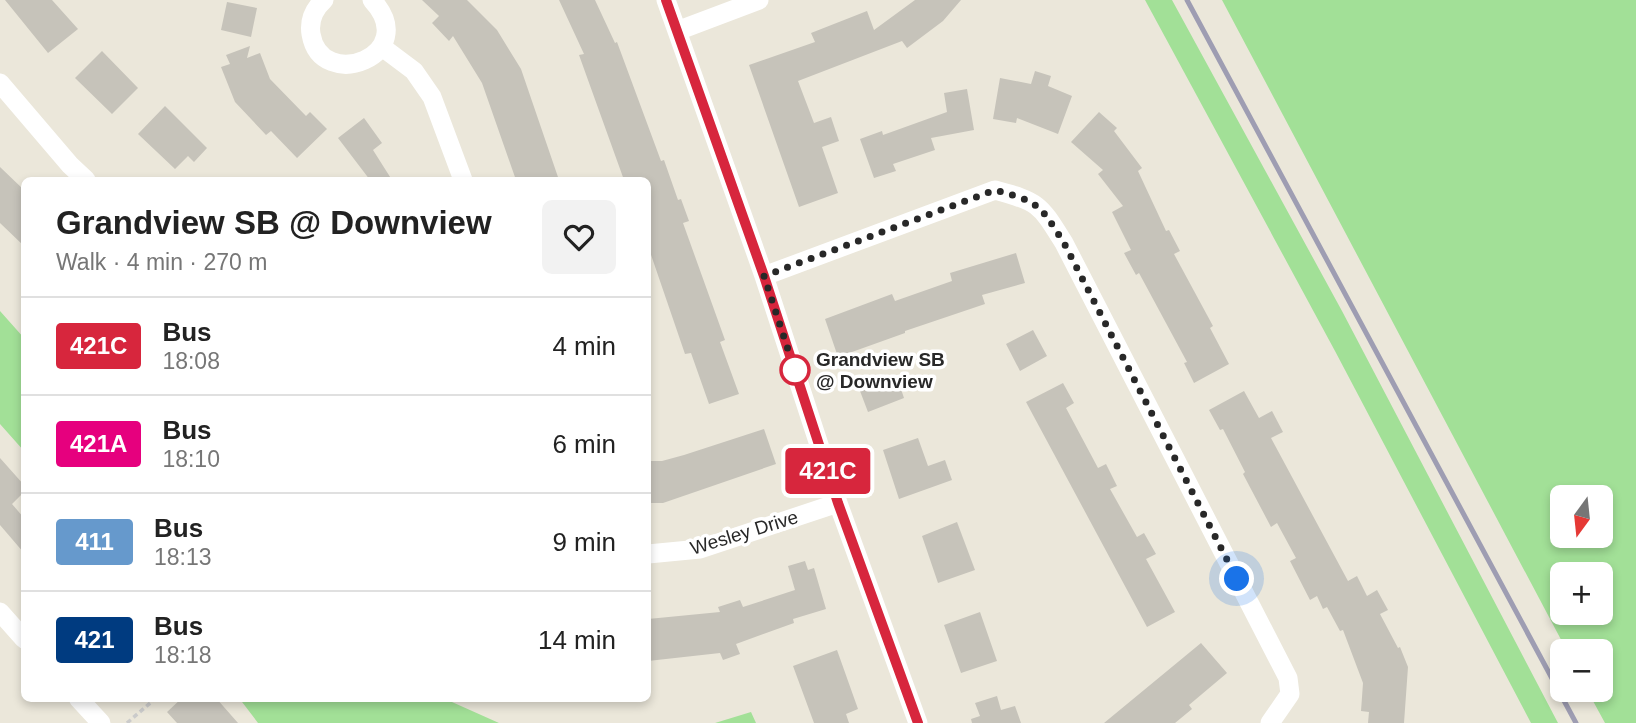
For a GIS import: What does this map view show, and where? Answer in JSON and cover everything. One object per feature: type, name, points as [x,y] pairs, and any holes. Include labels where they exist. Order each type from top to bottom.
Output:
[{"type":"street","points":[[324,0],[313,14],[310,26],[312,39],[318,50],[327,58],[338,64],[351,65],[373,57],[382,47],[386,34],[384,22],[381,11],[372,0]]},
{"type":"street","points":[[666,0],[764,276],[838,503],[918,723]]},
{"type":"street","points":[[677,31],[758,0]]},
{"type":"street","points":[[382,47],[414,71],[432,97],[462,177]]},
{"type":"street","points":[[0,83],[83,177]]},
{"type":"street","points":[[764,276],[995,190],[1026,199],[1042,209],[1070,256],[1288,678],[1290,694],[1270,723]]},
{"type":"street","name":"Wesley Drive","points":[[651,554],[700,549],[838,503]]},
{"type":"street","points":[[0,612],[21,636]]},
{"type":"street","points":[[82,702],[101,723]]},
{"type":"path","points":[[127,723],[151,702]]},
{"type":"green space","points":[[1145,0],[1172,0],[1342,311],[1558,723],[1531,723],[1335,351]]},
{"type":"green space","points":[[1222,0],[1636,0],[1636,723],[1605,723],[1594,702],[1613,702],[1613,639],[1561,639],[1553,625],[1613,625],[1613,562],[1550,562],[1550,619]]},
{"type":"green space","points":[[0,311],[21,335],[21,448],[0,424]]},
{"type":"green space","points":[[242,702],[452,702],[499,723],[258,723]]},
{"type":"green space","points":[[751,712],[756,723],[715,723]]},
{"type":"building","points":[[5,0],[52,0],[78,29],[48,53]]},
{"type":"building","points":[[422,0],[467,0],[497,30],[521,69],[558,177],[515,177],[482,83],[453,36],[449,41],[432,23],[439,16]]},
{"type":"building","points":[[559,0],[595,0],[615,43],[617,42],[661,161],[664,160],[678,200],[681,199],[689,221],[683,223],[725,340],[720,342],[739,394],[709,404],[691,353],[685,354],[651,255],[651,177],[623,177],[579,55],[584,54]]},
{"type":"building","points":[[915,0],[961,0],[943,21],[907,48],[902,41],[798,81],[814,123],[831,117],[839,141],[822,147],[838,193],[799,207],[749,65],[815,42],[811,33],[867,11],[874,30]]},
{"type":"building","points":[[227,2],[257,8],[251,37],[221,30]]},
{"type":"building","points":[[250,46],[247,58],[260,53],[270,79],[306,116],[310,112],[327,129],[297,158],[271,131],[266,135],[235,102],[221,67],[230,64],[226,55]]},
{"type":"building","points":[[102,51],[138,88],[112,114],[75,78]]},
{"type":"building","points":[[1035,71],[1051,76],[1048,86],[1072,96],[1058,134],[1017,118],[1016,123],[993,119],[1000,78],[1031,84]]},
{"type":"building","points":[[967,89],[974,130],[931,138],[935,150],[893,164],[896,171],[874,178],[860,139],[882,131],[883,135],[947,112],[944,93]]},
{"type":"building","points":[[165,106],[207,148],[194,162],[188,156],[175,169],[138,134]]},
{"type":"building","points":[[1099,112],[1117,128],[1114,131],[1142,168],[1138,171],[1166,231],[1169,230],[1180,251],[1174,254],[1213,326],[1210,328],[1229,364],[1194,383],[1184,363],[1187,362],[1139,273],[1136,275],[1124,253],[1131,250],[1112,212],[1123,206],[1098,174],[1103,170],[1071,142]]},
{"type":"building","points":[[364,118],[382,143],[373,150],[390,177],[368,177],[338,138]]},
{"type":"building","points":[[0,167],[21,187],[21,243],[0,223]]},
{"type":"building","points":[[1016,253],[1025,283],[982,295],[985,304],[838,357],[825,319],[892,294],[895,301],[952,281],[950,273]]},
{"type":"building","points":[[1033,330],[1047,356],[1020,371],[1006,344]]},
{"type":"building","points":[[897,377],[904,398],[868,412],[860,391]]},
{"type":"building","points":[[1063,383],[1074,403],[1066,408],[1098,468],[1106,464],[1117,486],[1110,489],[1137,537],[1144,533],[1156,554],[1146,559],[1175,612],[1147,627],[1026,402]]},
{"type":"building","points":[[1244,391],[1259,418],[1272,411],[1283,432],[1271,438],[1348,581],[1357,576],[1367,596],[1377,590],[1388,610],[1380,614],[1398,648],[1400,647],[1408,667],[1404,723],[1368,723],[1369,712],[1361,711],[1363,683],[1343,630],[1340,631],[1327,607],[1323,609],[1317,596],[1310,600],[1290,561],[1296,558],[1277,523],[1271,527],[1223,429],[1220,430],[1209,410]]},
{"type":"building","points":[[764,429],[776,464],[663,503],[651,503],[651,461],[684,455]]},
{"type":"building","points":[[918,438],[928,466],[945,460],[952,480],[899,499],[883,450]]},
{"type":"building","points":[[0,458],[21,482],[21,495],[12,504],[21,514],[21,550],[0,525]]},
{"type":"building","points":[[957,522],[975,570],[938,583],[922,536]]},
{"type":"building","points":[[805,561],[808,570],[814,568],[826,609],[793,619],[794,623],[736,644],[740,654],[723,660],[720,653],[651,661],[651,619],[720,612],[718,607],[740,600],[743,607],[795,590],[788,566]]},
{"type":"building","points":[[980,612],[997,661],[961,673],[944,625]]},
{"type":"building","points":[[1201,643],[1227,673],[1189,705],[1192,709],[1175,723],[1104,723]]},
{"type":"building","points":[[837,650],[858,709],[846,714],[849,723],[814,723],[793,666]]},
{"type":"building","points":[[997,696],[1001,710],[1015,706],[1021,723],[972,723],[971,719],[980,716],[975,703]]},
{"type":"building","points":[[178,702],[220,702],[238,723],[177,723],[167,712]]},
{"type":"railway","points":[[1187,0],[1576,723]]},
{"type":"bus line","name":"421C","points":[[666,0],[764,276],[838,503],[918,723]]},
{"type":"place","name":"Grandview SB @ Downview","points":[[795,370]]},
{"type":"route","points":[[795,370],[797,377],[764,276],[995,190],[1026,199],[1042,209],[1064,243],[1237,579]]}]
